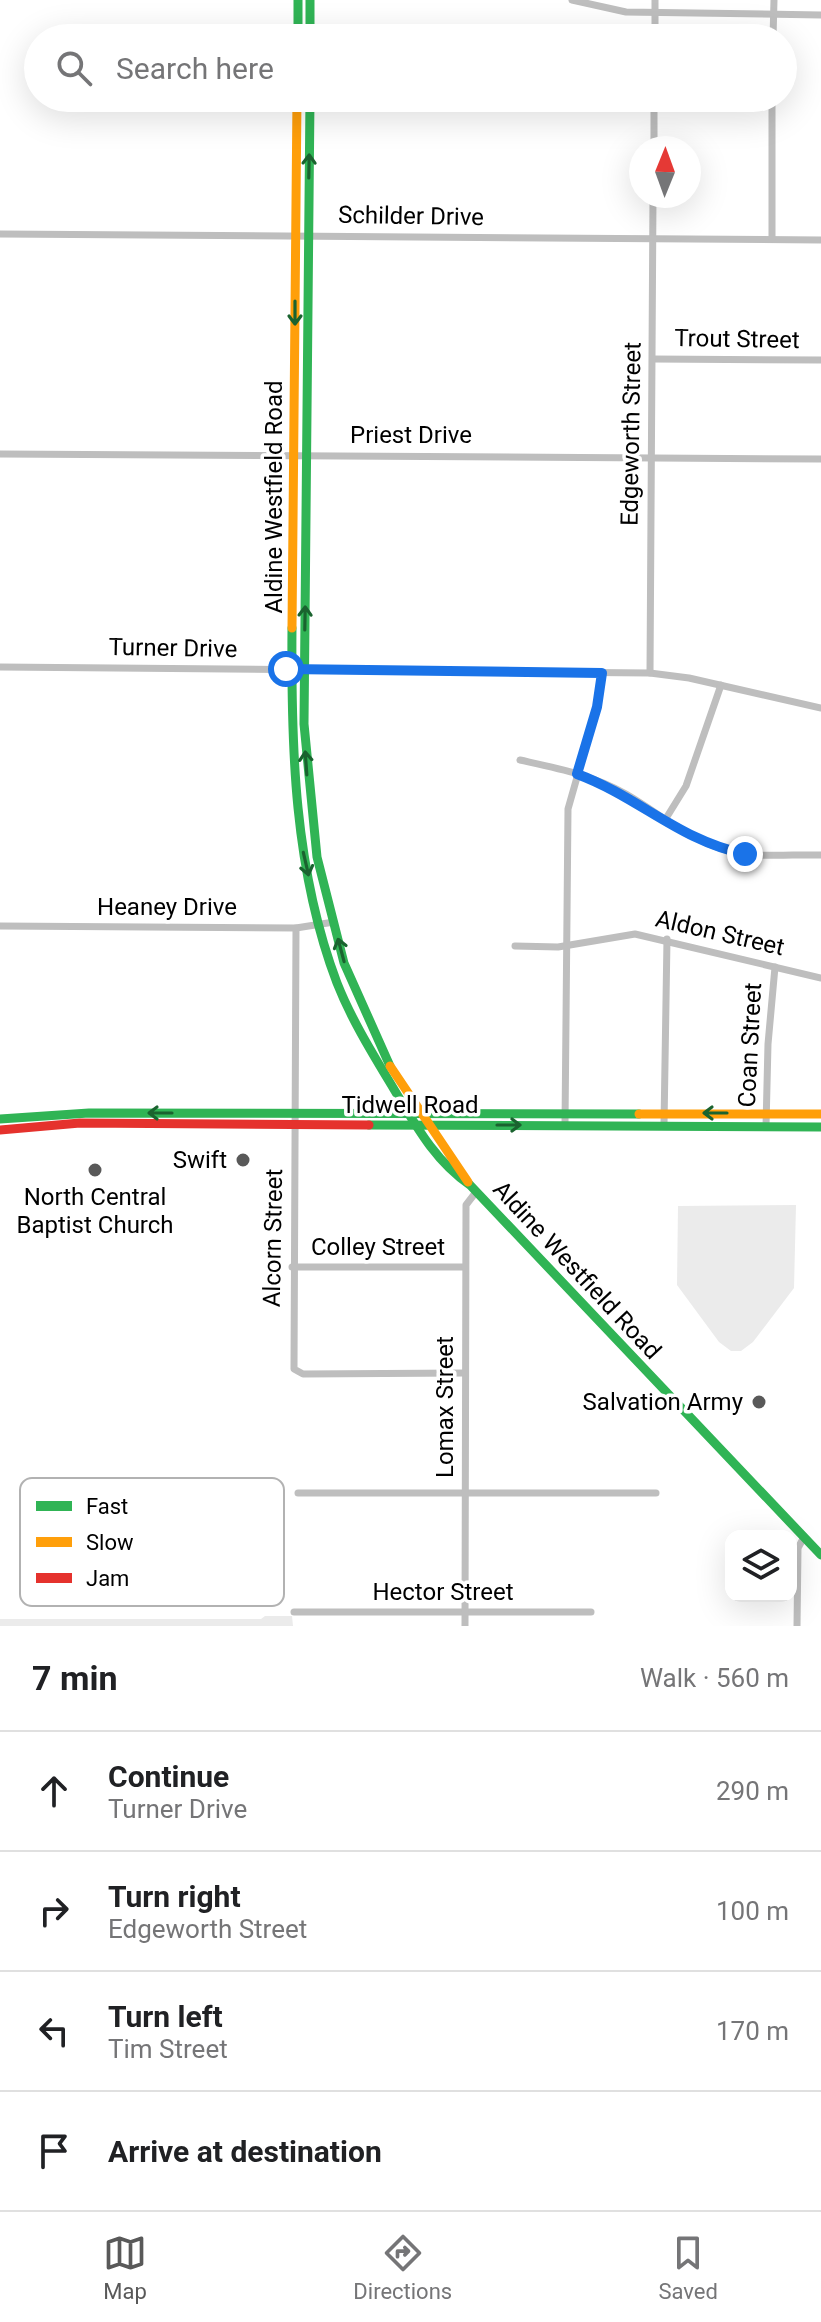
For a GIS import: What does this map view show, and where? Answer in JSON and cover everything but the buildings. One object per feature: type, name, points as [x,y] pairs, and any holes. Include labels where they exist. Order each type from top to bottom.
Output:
[{"type":"main road","points":[[298,0],[298,24]]},
{"type":"main road","points":[[310,0],[310,24]]},
{"type":"main road","name":"Aldine Westfield Road","points":[[297,112],[292,669],[296,806],[305,860],[331,967],[353,1017],[416,1126],[453,1175],[473,1188]]},
{"type":"main road","name":"Aldine Westfield Road","points":[[310,112],[304,724],[312,826],[344,963],[386,1059],[428,1126],[473,1188],[821,1555]]},
{"type":"main road","points":[[295,343],[307,343]]},
{"type":"main road","points":[[294,559],[306,559]]},
{"type":"main road","points":[[353,1017],[363,1012]]},
{"type":"main road","name":"Tidwell Road","points":[[0,1119],[294,1112],[821,1114]]},
{"type":"main road","points":[[198,1126],[200,1113]]},
{"type":"main road","name":"Tidwell Road","points":[[0,1130],[80,1118],[198,1126],[821,1127]]},
{"type":"street","points":[[572,0],[626,12],[655,14],[821,15]]},
{"type":"street","points":[[655,0],[655,24]]},
{"type":"street","points":[[774,0],[774,24]]},
{"type":"street","points":[[654,112],[654,136]]},
{"type":"street","points":[[772,112],[772,239]]},
{"type":"street","name":"Edgeworth Street","points":[[650,673],[653,208]]},
{"type":"street","name":"Schilder Drive","points":[[0,234],[821,240]]},
{"type":"street","name":"Trout Street","points":[[653,359],[821,360]]},
{"type":"street","name":"Priest Drive","points":[[0,454],[821,459]]},
{"type":"street","name":"Turner Drive","points":[[0,667],[650,673],[721,685],[821,708]]},
{"type":"street","points":[[565,1125],[568,809],[597,707],[602,673]]},
{"type":"street","points":[[665,820],[686,786],[721,685]]},
{"type":"street","points":[[520,760],[577,774],[624,793],[691,837],[726,850],[754,855],[821,855]]},
{"type":"street","name":"Heaney Drive","points":[[0,926],[296,928],[334,922]]},
{"type":"street","name":"Alcorn Street","points":[[296,928],[292,1364],[303,1374],[465,1373]]},
{"type":"street","name":"Aldon Street","points":[[515,946],[567,946],[621,934],[667,939],[821,978]]},
{"type":"street","points":[[664,1125],[667,939]]},
{"type":"street","name":"Coan Street","points":[[766,1126],[768,1030],[775,967]]},
{"type":"street","name":"Lomax Street","points":[[465,1626],[466,1205],[473,1188]]},
{"type":"street","name":"Colley Street","points":[[292,1267],[465,1267]]},
{"type":"street","points":[[298,1493],[656,1493]]},
{"type":"street","points":[[797,1626],[798,1548],[804,1537]]},
{"type":"street","name":"Hector Street","points":[[294,1612],[591,1612]]},
{"type":"shaded area","points":[[796,1205],[794,1288],[753,1342],[741,1351],[731,1351],[719,1342],[677,1285],[678,1206]]},
{"type":"shaded area","points":[[265,1616],[292,1616],[293,1626],[0,1626],[0,1619],[261,1619]]},
{"type":"traffic: fast","points":[[298,0],[298,24]]},
{"type":"traffic: fast","points":[[310,0],[310,24]]},
{"type":"traffic: fast","points":[[310,112],[304,724],[317,857],[344,963],[390,1066]]},
{"type":"traffic: fast","points":[[292,628],[294,763],[304,852],[323,940],[337,983],[364,1038],[436,1154],[470,1185],[821,1555]]},
{"type":"traffic: fast","points":[[0,1119],[89,1113],[639,1114]]},
{"type":"traffic: fast","points":[[369,1125],[821,1127]]},
{"type":"traffic: slow","points":[[292,628],[297,112]]},
{"type":"traffic: slow","points":[[390,1066],[468,1182]]},
{"type":"traffic: slow","points":[[639,1114],[821,1114]]},
{"type":"traffic: jam","points":[[0,1130],[80,1123],[369,1125]]},
{"type":"place","name":"Swift","points":[[243,1160]]},
{"type":"place","name":"North Central Baptist Church","points":[[95,1170]]},
{"type":"place","name":"Salvation Army","points":[[759,1402]]},
{"type":"route","points":[[286,669],[602,673],[600,696],[577,774],[624,793],[691,837],[745,854]]}]
